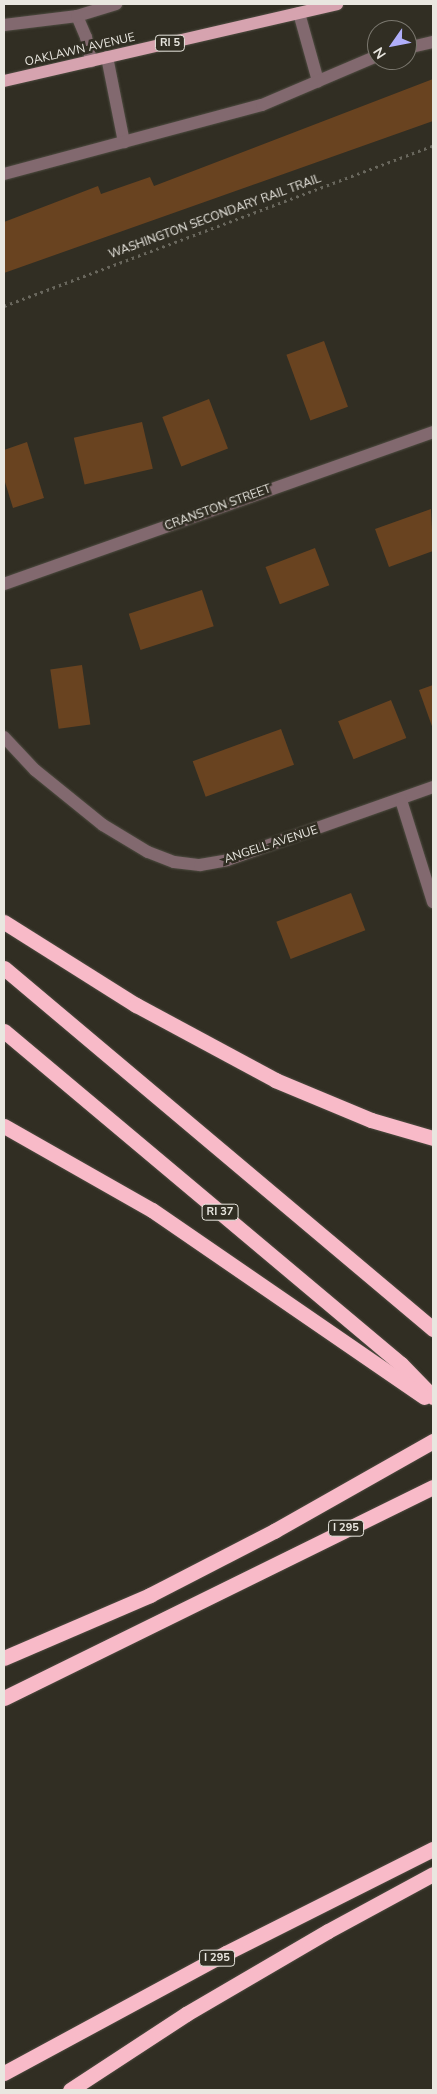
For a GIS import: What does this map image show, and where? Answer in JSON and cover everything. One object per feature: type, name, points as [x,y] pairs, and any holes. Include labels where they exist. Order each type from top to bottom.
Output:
[{"type":"highway","points":[[4,922],[136,1005],[275,1080],[371,1120],[433,1138]]},
{"type":"highway","points":[[4,968],[433,1328]]},
{"type":"highway","name":"RI 37","points":[[4,1031],[401,1364],[433,1397]]},
{"type":"highway","points":[[4,1126],[152,1210],[433,1403]]},
{"type":"highway","points":[[4,1658],[150,1595],[274,1530],[433,1441]]},
{"type":"highway","points":[[396,1504],[433,1482]]},
{"type":"highway","name":"I 295","points":[[4,1698],[433,1487]]},
{"type":"highway","name":"I 295","points":[[4,2074],[226,1953],[433,1849]]},
{"type":"highway","points":[[70,2090],[186,2014],[328,1931],[433,1874]]},
{"type":"main road","name":"OAKLAWN AVENUE","points":[[4,81],[337,4]]},
{"type":"street","points":[[4,25],[77,16],[116,4]]},
{"type":"street","points":[[299,13],[318,81]]},
{"type":"street","points":[[77,16],[86,37],[90,61]]},
{"type":"street","points":[[417,46],[433,42]]},
{"type":"street","points":[[107,57],[124,142]]},
{"type":"street","points":[[4,174],[262,105],[367,60]]},
{"type":"street","name":"CRANSTON STREET","points":[[4,584],[433,432]]},
{"type":"street","name":"ANGELL AVENUE","points":[[4,737],[35,770],[86,811],[148,852],[174,862],[200,865],[227,860],[288,841],[433,788]]},
{"type":"street","points":[[401,800],[433,902]]},
{"type":"path","name":"WASHINGTON SECONDARY RAIL TRAIL","points":[[4,306],[433,146]]},
{"type":"building","points":[[433,79],[433,121],[4,273],[4,222],[98,186],[101,194],[150,177],[154,186]]},
{"type":"building","points":[[324,341],[348,407],[310,420],[286,355]]},
{"type":"building","points":[[209,399],[228,448],[181,466],[162,417]]},
{"type":"building","points":[[142,422],[153,469],[85,485],[74,438]]},
{"type":"building","points":[[27,442],[44,498],[13,508],[4,479],[4,450]]},
{"type":"building","points":[[431,509],[433,551],[389,567],[375,529]]},
{"type":"building","points":[[315,548],[329,585],[280,604],[266,567]]},
{"type":"building","points":[[202,590],[214,626],[141,650],[129,614]]},
{"type":"building","points":[[82,665],[90,724],[59,729],[50,669]]},
{"type":"building","points":[[433,685],[433,729],[419,690]]},
{"type":"building","points":[[391,700],[406,738],[354,759],[338,721]]},
{"type":"building","points":[[281,729],[294,765],[206,797],[193,761]]},
{"type":"building","points":[[351,893],[365,930],[291,959],[276,922]]}]
